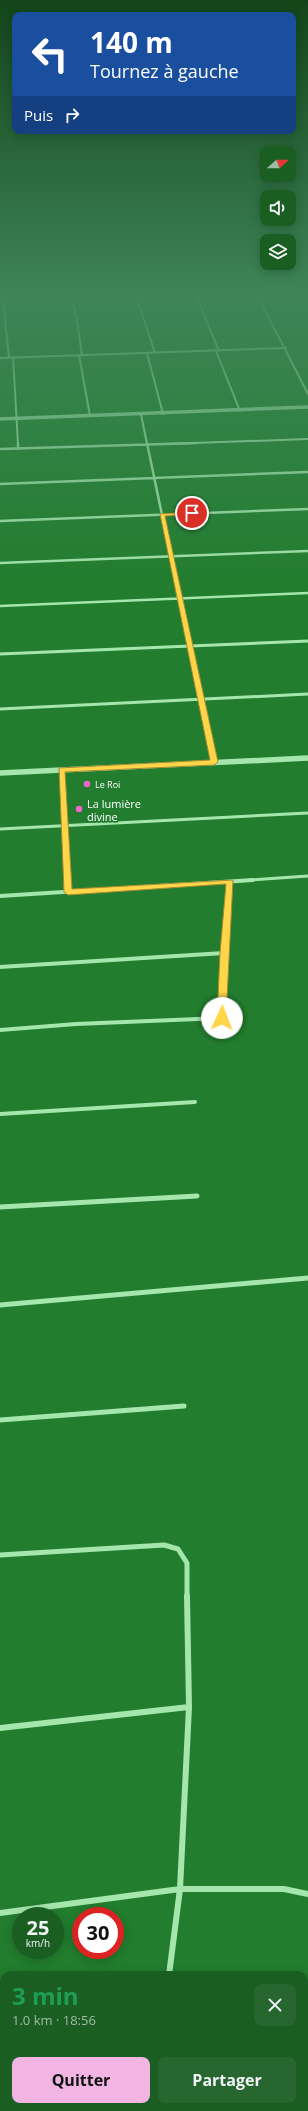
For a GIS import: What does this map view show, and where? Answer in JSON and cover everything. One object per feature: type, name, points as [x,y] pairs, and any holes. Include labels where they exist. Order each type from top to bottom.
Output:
[{"type":"street","points":[[14,392],[18,449]]},
{"type":"street","points":[[86,392],[90,416]]},
{"type":"street","points":[[157,392],[163,414]]},
{"type":"street","points":[[232,392],[240,411]]},
{"type":"street","points":[[0,419],[240,411],[308,407]]},
{"type":"street","points":[[142,414],[214,762]]},
{"type":"street","points":[[0,449],[308,439]]},
{"type":"street","points":[[0,484],[308,472]]},
{"type":"street","points":[[0,521],[308,509]]},
{"type":"street","points":[[0,563],[308,551]]},
{"type":"street","points":[[0,606],[308,593]]},
{"type":"street","points":[[0,654],[190,644],[308,641]]},
{"type":"street","points":[[0,708],[308,694]]},
{"type":"street","points":[[0,773],[308,758]]},
{"type":"street","points":[[62,770],[68,892]]},
{"type":"street","points":[[0,829],[308,813]]},
{"type":"street","points":[[0,896],[308,876]]},
{"type":"street","points":[[0,1030],[76,1024],[222,1018],[224,953],[230,882]]},
{"type":"street","points":[[0,967],[224,953]]},
{"type":"street","points":[[0,1114],[195,1102]]},
{"type":"street","points":[[0,1207],[197,1196]]},
{"type":"street","points":[[0,1305],[308,1278]]},
{"type":"street","points":[[0,1420],[184,1406]]},
{"type":"street","points":[[0,1555],[164,1545],[178,1549],[187,1563],[190,1707],[180,1889],[169,1971]]},
{"type":"street","points":[[0,1728],[190,1707]]},
{"type":"street","points":[[0,1913],[180,1889],[284,1889],[308,1894]]},
{"type":"place","name":"Le Roi","points":[[87,784]]},
{"type":"place","name":"La lumière divine","points":[[79,809]]},
{"type":"route","points":[[192,513],[162,514],[214,762],[62,770],[64,826],[68,892],[230,882],[224,953],[222,1018]]}]
